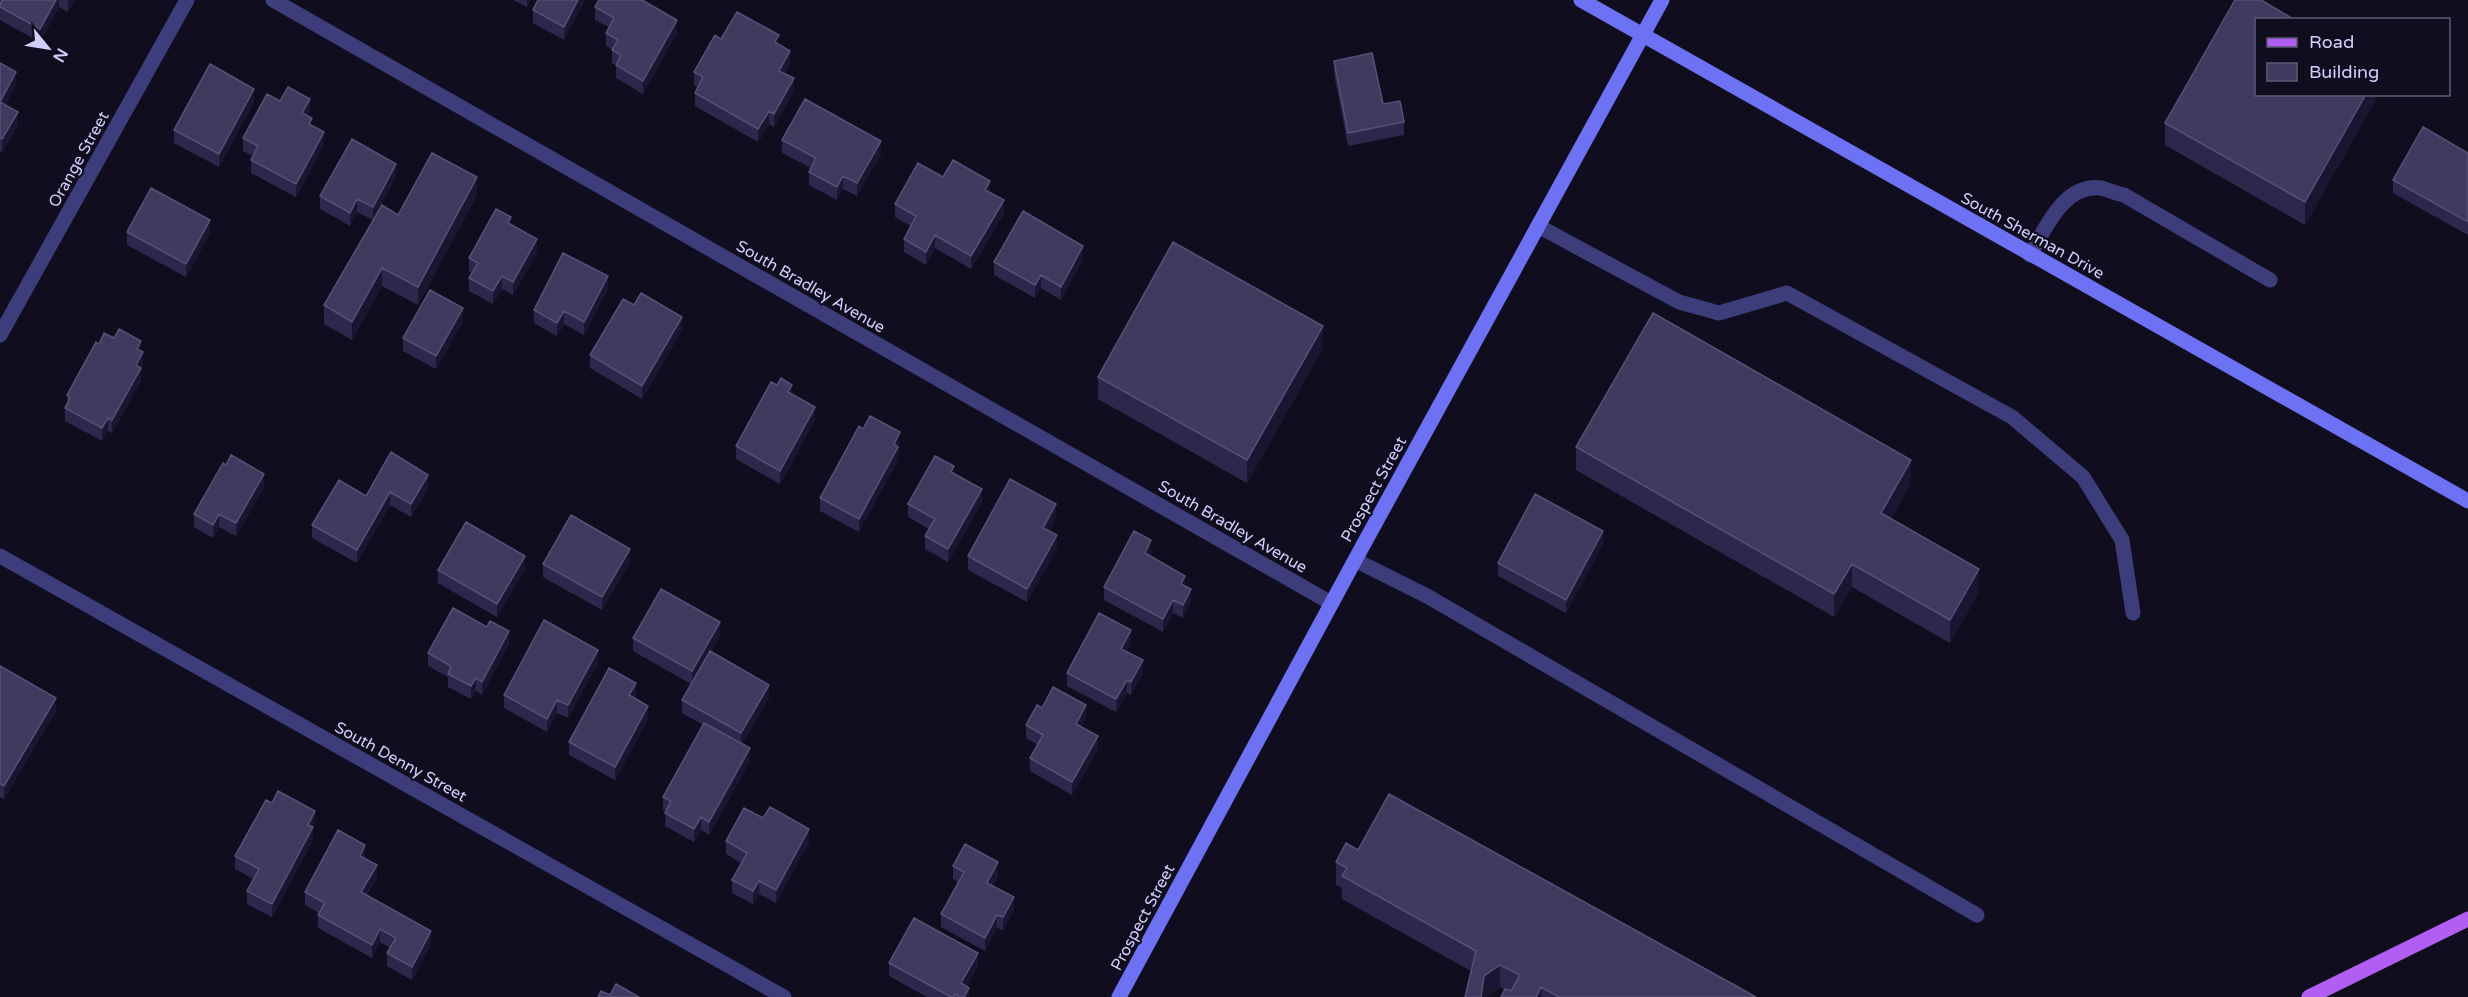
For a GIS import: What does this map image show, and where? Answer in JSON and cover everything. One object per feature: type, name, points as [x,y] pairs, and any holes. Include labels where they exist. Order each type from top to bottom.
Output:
[{"type":"main road","name":"South Sherman Drive","points":[[1581,0],[2468,501]]},
{"type":"main road","name":"Prospect Street","points":[[1119,997],[1331,603],[1662,0]]},
{"type":"main road","points":[[2309,997],[2468,919]]},
{"type":"street","name":"Orange Street","points":[[0,335],[187,0]]},
{"type":"street","name":"South Bradley Avenue","points":[[273,0],[1331,603]]},
{"type":"street","points":[[2030,255],[2056,209],[2075,193],[2099,188],[2124,195],[2270,280]]},
{"type":"street","points":[[1538,226],[1679,302],[1689,305],[1719,313],[1786,293],[2012,417],[2083,477],[2122,540],[2133,614]]},
{"type":"street","name":"South Denny Street","points":[[0,556],[784,997]]},
{"type":"street","points":[[1355,560],[1427,596],[1977,915]]},
{"type":"building","points":[[2,0],[56,0],[40,29],[0,7]]},
{"type":"building","points":[[538,0],[578,0],[564,27],[533,10]]},
{"type":"building","points":[[599,0],[642,0],[677,20],[643,81],[616,65],[621,55],[612,50],[618,40],[606,33],[614,18],[595,7]]},
{"type":"building","points":[[2235,0],[2261,0],[2292,18],[2255,18],[2255,96],[2365,96],[2305,202],[2165,123]]},
{"type":"building","points":[[737,12],[779,35],[775,42],[790,51],[779,71],[794,78],[774,114],[769,111],[758,129],[695,93],[703,77],[694,72],[715,35],[721,39]]},
{"type":"building","points":[[1372,53],[1383,104],[1400,101],[1404,122],[1348,133],[1334,61]]},
{"type":"building","points":[[0,63],[16,72],[0,102]]},
{"type":"building","points":[[210,64],[254,89],[219,154],[174,130]]},
{"type":"building","points":[[288,87],[310,99],[302,113],[312,118],[309,124],[324,132],[296,184],[251,160],[258,146],[243,138],[267,94],[280,101]]},
{"type":"building","points":[[805,99],[881,141],[857,183],[843,176],[837,187],[809,172],[816,158],[782,140]]},
{"type":"building","points":[[0,102],[18,112],[2,139],[0,138]]},
{"type":"building","points":[[2423,127],[2468,153],[2468,222],[2393,180]]},
{"type":"building","points":[[352,139],[396,164],[373,207],[357,199],[350,213],[320,196]]},
{"type":"building","points":[[432,153],[477,177],[418,287],[382,268],[352,322],[324,305],[382,205],[398,215]]},
{"type":"building","points":[[953,160],[990,181],[985,190],[1004,200],[971,256],[935,235],[926,252],[904,239],[916,216],[895,204],[918,163],[943,177]]},
{"type":"building","points":[[151,188],[210,220],[186,264],[127,232]]},
{"type":"building","points":[[496,209],[511,217],[508,223],[537,239],[513,282],[502,276],[493,291],[469,278],[478,263],[469,258]]},
{"type":"building","points":[[1023,211],[1083,246],[1061,287],[1041,275],[1035,285],[994,262]]},
{"type":"building","points":[[1173,242],[1323,326],[1247,460],[1098,377]]},
{"type":"building","points":[[563,253],[608,276],[584,322],[564,311],[557,323],[534,310]]},
{"type":"building","points":[[430,290],[463,308],[436,356],[403,338]]},
{"type":"building","points":[[641,293],[682,317],[642,386],[590,355],[623,299],[634,305]]},
{"type":"building","points":[[1653,313],[1911,460],[1881,513],[1979,569],[1950,620],[1852,564],[1834,594],[1576,447]]},
{"type":"building","points":[[119,329],[141,341],[137,349],[143,352],[136,365],[141,368],[112,420],[108,418],[102,428],[65,408],[70,398],[67,395],[96,342],[99,344],[104,333],[114,338]]},
{"type":"building","points":[[781,378],[792,385],[788,392],[815,407],[780,471],[736,446],[771,382],[777,385]]},
{"type":"building","points":[[870,416],[900,432],[894,444],[898,447],[859,519],[820,498],[859,426],[863,429]]},
{"type":"building","points":[[391,452],[428,475],[411,504],[390,492],[357,550],[312,525],[339,480],[366,496]]},
{"type":"building","points":[[231,455],[264,474],[236,523],[219,514],[213,525],[194,514],[223,463],[226,465]]},
{"type":"building","points":[[935,456],[954,466],[951,472],[982,489],[948,549],[925,536],[935,519],[908,504]]},
{"type":"building","points":[[1010,479],[1056,504],[1043,528],[1057,535],[1027,589],[968,556]]},
{"type":"building","points":[[1535,494],[1603,531],[1566,600],[1498,563]]},
{"type":"building","points":[[571,515],[630,549],[602,597],[543,564]]},
{"type":"building","points":[[466,522],[525,556],[497,604],[438,570]]},
{"type":"building","points":[[1134,531],[1151,540],[1145,553],[1185,576],[1181,584],[1191,589],[1183,605],[1173,600],[1163,619],[1104,587]]},
{"type":"building","points":[[661,589],[720,622],[692,671],[633,638]]},
{"type":"building","points":[[453,608],[487,627],[490,621],[509,631],[482,682],[476,678],[471,686],[448,674],[451,666],[428,653]]},
{"type":"building","points":[[1099,613],[1131,630],[1121,649],[1143,660],[1131,682],[1127,680],[1116,699],[1067,673]]},
{"type":"building","points":[[544,620],[598,650],[568,705],[557,700],[547,719],[504,695]]},
{"type":"building","points":[[710,651],[769,685],[741,733],[682,700]]},
{"type":"building","points":[[0,666],[56,698],[4,786],[0,784]]},
{"type":"building","points":[[609,668],[636,683],[629,695],[648,706],[615,767],[569,742]]},
{"type":"building","points":[[1053,687],[1086,705],[1076,724],[1098,736],[1072,782],[1030,758],[1043,735],[1026,725],[1037,705],[1042,708]]},
{"type":"building","points":[[704,723],[750,748],[709,822],[701,817],[694,829],[665,813],[671,801],[663,797]]},
{"type":"building","points":[[278,791],[315,811],[308,825],[313,827],[272,904],[247,891],[259,869],[235,856],[266,800],[272,803]]},
{"type":"building","points":[[1389,794],[1756,997],[1559,997],[1541,987],[1536,997],[1501,997],[1505,989],[1511,991],[1520,975],[1500,965],[1484,976],[1481,997],[1465,997],[1476,951],[1342,876],[1347,868],[1336,862],[1346,843],[1358,850]]},
{"type":"building","points":[[770,807],[809,829],[776,890],[759,881],[753,891],[732,880],[747,853],[726,841],[744,808],[763,818]]},
{"type":"building","points":[[338,830],[365,845],[360,856],[377,865],[361,892],[431,931],[412,967],[387,953],[396,938],[380,929],[372,945],[318,915],[325,903],[305,892]]},
{"type":"building","points":[[965,844],[998,862],[987,883],[1014,897],[1003,917],[997,915],[985,938],[941,914],[964,872],[953,866]]},
{"type":"building","points":[[914,918],[978,953],[961,983],[969,988],[964,997],[955,994],[951,997],[889,963]]},
{"type":"building","points":[[616,984],[639,997],[598,997],[601,991],[610,995]]}]
